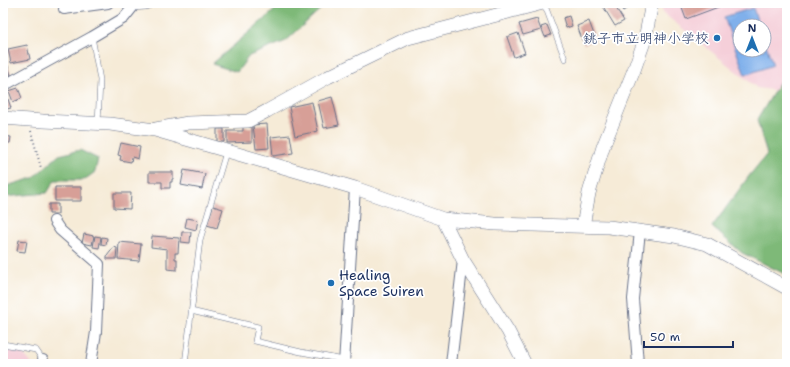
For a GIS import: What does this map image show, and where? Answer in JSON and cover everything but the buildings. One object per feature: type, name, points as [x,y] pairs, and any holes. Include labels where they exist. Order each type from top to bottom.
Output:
[{"type":"street","points":[[64,9],[108,3]]},
{"type":"street","points":[[154,130],[188,124],[248,120],[328,77],[408,38],[543,3]]},
{"type":"street","points":[[583,226],[589,193],[603,147],[645,39],[652,3]]},
{"type":"street","points":[[3,86],[92,38],[124,18],[132,6]]},
{"type":"street","points":[[3,118],[98,124],[154,130],[355,188],[443,219],[495,224],[583,226],[640,231],[674,236],[707,244],[787,288]]},
{"type":"street","points":[[344,362],[355,188]]},
{"type":"street","points":[[443,219],[463,260],[508,331],[525,364]]},
{"type":"street","points":[[54,221],[60,230],[99,264],[96,332],[91,364]]},
{"type":"street","points":[[638,364],[633,299],[640,231]]},
{"type":"street","points":[[451,364],[463,260]]},
{"type":"lane","points":[[132,6],[146,7],[156,3]]},
{"type":"lane","points":[[543,3],[565,59]]},
{"type":"lane","points":[[92,38],[100,80],[98,124]]},
{"type":"lane","points":[[185,364],[200,240],[226,151]]},
{"type":"lane","points":[[191,311],[258,327],[255,341],[344,362]]},
{"type":"lane","points":[[3,344],[36,350],[42,362]]},
{"type":"path","points":[[31,130],[42,168]]},
{"type":"shaded area","name":"銚子市立明神小学校","points":[[661,3],[787,3],[787,92],[757,88],[663,13]]},
{"type":"shaded area","points":[[3,348],[21,351],[32,364],[3,364]]},
{"type":"green space","points":[[283,3],[327,3],[286,41],[249,56],[237,72],[212,64]]},
{"type":"green space","points":[[781,80],[787,81],[787,275],[742,253],[712,227],[767,154],[757,120]]},
{"type":"green space","points":[[80,150],[98,159],[95,172],[84,180],[55,180],[47,193],[3,197],[3,187],[33,178],[59,155]]},
{"type":"water","points":[[753,8],[756,18],[732,18],[732,39],[724,17]]},
{"type":"water","points":[[739,58],[771,58],[773,65],[745,75]]},
{"type":"place","name":"銚子市立明神小学校","points":[[717,38]]},
{"type":"place","name":"Healing Space Suiren","points":[[331,283]]}]
